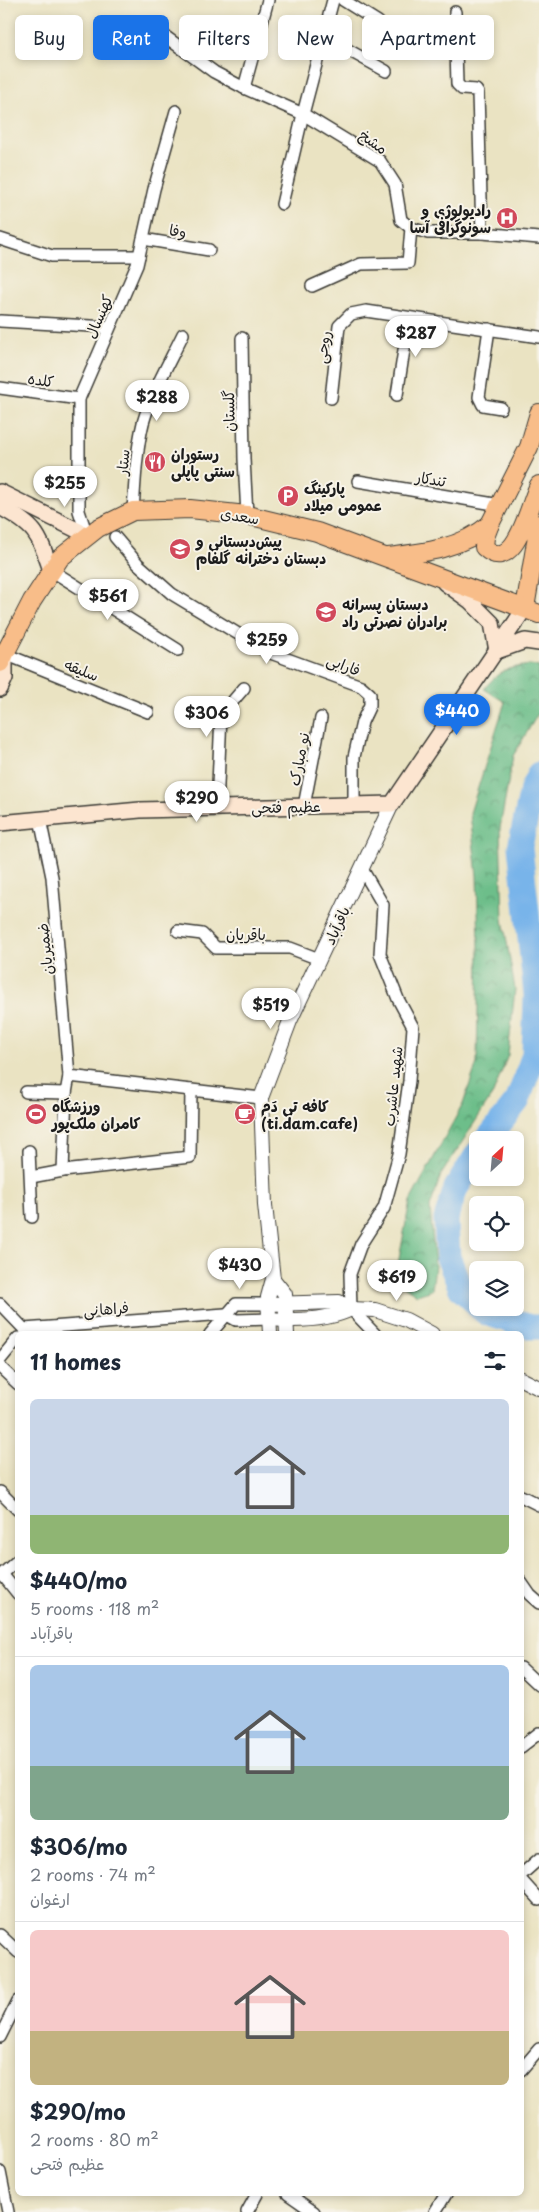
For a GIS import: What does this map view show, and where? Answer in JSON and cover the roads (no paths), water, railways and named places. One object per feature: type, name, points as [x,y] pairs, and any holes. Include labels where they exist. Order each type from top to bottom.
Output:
[{"type":"main road","points":[[539,413],[529,447],[485,537],[484,547],[492,554],[502,555],[513,548],[539,486]]},
{"type":"main road","points":[[0,492],[27,514],[52,570]]},
{"type":"main road","points":[[0,507],[27,514],[87,536]]},
{"type":"main road","name":"سعدی","points":[[3,658],[32,601],[52,570],[70,549],[98,528],[133,511],[190,509],[247,515],[317,532],[532,611]]},
{"type":"main road","points":[[383,557],[435,551],[480,533],[490,524]]},
{"type":"main road","points":[[532,611],[539,524]]},
{"type":"main road","points":[[436,577],[470,600],[492,623],[497,651],[525,641],[539,643]]},
{"type":"main road","name":"باقرآباد","points":[[392,804],[497,651],[532,611]]},
{"type":"main road","points":[[0,689],[6,678],[3,658]]},
{"type":"main road","name":"عظیم فتحی","points":[[0,823],[140,810],[392,804]]},
{"type":"street","points":[[244,88],[268,0]]},
{"type":"street","points":[[329,15],[333,0]]},
{"type":"street","points":[[343,0],[367,15]]},
{"type":"street","points":[[455,12],[457,84],[462,89],[476,90],[478,93],[482,233]]},
{"type":"street","name":"مشخ","points":[[169,39],[214,72],[244,88],[303,114],[380,161],[396,184],[401,220],[411,228]]},
{"type":"street","points":[[352,52],[386,71]]},
{"type":"street","points":[[282,204],[317,60]]},
{"type":"street","name":"کهنسال","points":[[87,536],[79,511],[79,399],[139,256],[154,189],[176,112]]},
{"type":"street","points":[[312,286],[361,264],[408,262],[411,228],[428,233],[482,233],[539,238]]},
{"type":"street","points":[[0,239],[52,256],[139,256]]},
{"type":"street","name":"وفا","points":[[143,239],[209,250]]},
{"type":"street","name":"روحی","points":[[331,398],[339,326],[351,314],[366,312],[539,337]]},
{"type":"street","points":[[397,395],[409,318]]},
{"type":"street","points":[[0,321],[109,327]]},
{"type":"street","points":[[489,329],[479,397],[483,405],[501,408]]},
{"type":"street","name":"ستار","points":[[133,511],[137,453],[144,421],[155,391],[183,334]]},
{"type":"street","name":"گلستان","points":[[242,338],[247,515]]},
{"type":"street","name":"کلده","points":[[0,388],[79,399]]},
{"type":"street","name":"تندکار","points":[[358,481],[500,505]]},
{"type":"street","name":"فارابی","points":[[115,537],[138,564],[172,594],[268,652],[361,686],[370,694],[370,705],[362,722],[354,757],[354,805]]},
{"type":"street","points":[[52,570],[178,650]]},
{"type":"street","name":"سلیقه","points":[[3,658],[148,712]]},
{"type":"street","points":[[217,808],[221,715],[244,688]]},
{"type":"street","name":"نو مبارک","points":[[304,806],[321,718]]},
{"type":"street","name":"باقرآباد","points":[[270,1331],[268,1297],[273,1278],[265,1205],[261,1098],[290,1021],[392,804]]},
{"type":"street","name":"ضمیریان","points":[[40,819],[52,877],[70,1076],[66,1093],[63,1171]]},
{"type":"street","name":"شهید عاشرب","points":[[351,1309],[350,1274],[361,1244],[384,1208],[399,1154],[409,1081],[413,1027],[398,999],[380,954],[383,905],[362,869]]},
{"type":"street","name":"باقریان","points":[[178,931],[202,934],[216,948],[290,948],[319,959]]},
{"type":"street","points":[[70,1076],[261,1098]]},
{"type":"street","points":[[31,1177],[63,1171],[190,1157],[191,1090]]},
{"type":"street","points":[[26,1092],[66,1093]]},
{"type":"street","points":[[29,1150],[32,1218]]},
{"type":"street","name":"باقرآباد","points":[[273,1278],[285,1294],[286,1327]]},
{"type":"street","points":[[268,1304],[339,1302],[351,1309],[372,1331]]},
{"type":"street","points":[[0,1304],[19,1331]]},
{"type":"street","name":"فراهانی","points":[[225,1314],[236,1304],[268,1304]]},
{"type":"street","points":[[269,1319],[286,1327],[338,1316],[351,1309],[376,1310],[406,1320],[426,1331]]},
{"type":"street","points":[[212,1331],[225,1314]]},
{"type":"street","name":"فراهانی","points":[[39,1331],[80,1324],[225,1314],[236,1320],[269,1319]]},
{"type":"street","points":[[80,1324],[86,1331]]},
{"type":"street","points":[[0,1360],[15,1341]]},
{"type":"street","points":[[0,1367],[15,1381]]},
{"type":"street","points":[[524,1380],[539,1388]]},
{"type":"street","points":[[0,1492],[15,1507]]},
{"type":"street","points":[[524,1498],[539,1505]]},
{"type":"street","points":[[15,1563],[1,1575],[15,1591]]},
{"type":"street","points":[[524,1586],[539,1603]]},
{"type":"street","points":[[524,1671],[539,1685]]},
{"type":"street","points":[[524,1745],[539,1733]]},
{"type":"street","points":[[524,1872],[539,1860]]},
{"type":"street","points":[[524,1883],[539,1900]]},
{"type":"street","points":[[0,1935],[15,1949]]},
{"type":"street","points":[[0,2037],[15,2009]]},
{"type":"street","points":[[524,2066],[539,2049]]},
{"type":"street","points":[[0,2172],[8,2212]]},
{"type":"street","points":[[246,2212],[256,2196]]},
{"type":"street","points":[[291,2196],[314,2212]]},
{"type":"street","points":[[435,2212],[445,2196]]},
{"type":"waterway","points":[[494,1131],[518,1100],[534,1054],[536,995],[520,847],[532,789],[539,774]]},
{"type":"waterway","points":[[469,1167],[456,1188],[446,1219],[448,1257],[461,1289],[469,1297]]},
{"type":"waterway","points":[[495,1316],[530,1327],[539,1327]]},
{"type":"place","name":"رادیولوژی و سونوگرافی آسا","points":[[507,218]]},
{"type":"place","name":"رستوران سنتی پاپلی","points":[[155,462]]},
{"type":"place","name":"پارکینگ عمومی میلاد","points":[[288,496]]},
{"type":"place","name":"پیش‌دبستانی و دبستان دخترانه گلفام","points":[[180,549]]},
{"type":"place","name":"دبستان پسرانه برادران نصرتی راد","points":[[326,612]]},
{"type":"place","name":"ورزشگاه کامران ملک‌پور","points":[[36,1114]]},
{"type":"place","name":"کافه تی دَم (ti.dam.cafe)","points":[[245,1114]]}]
